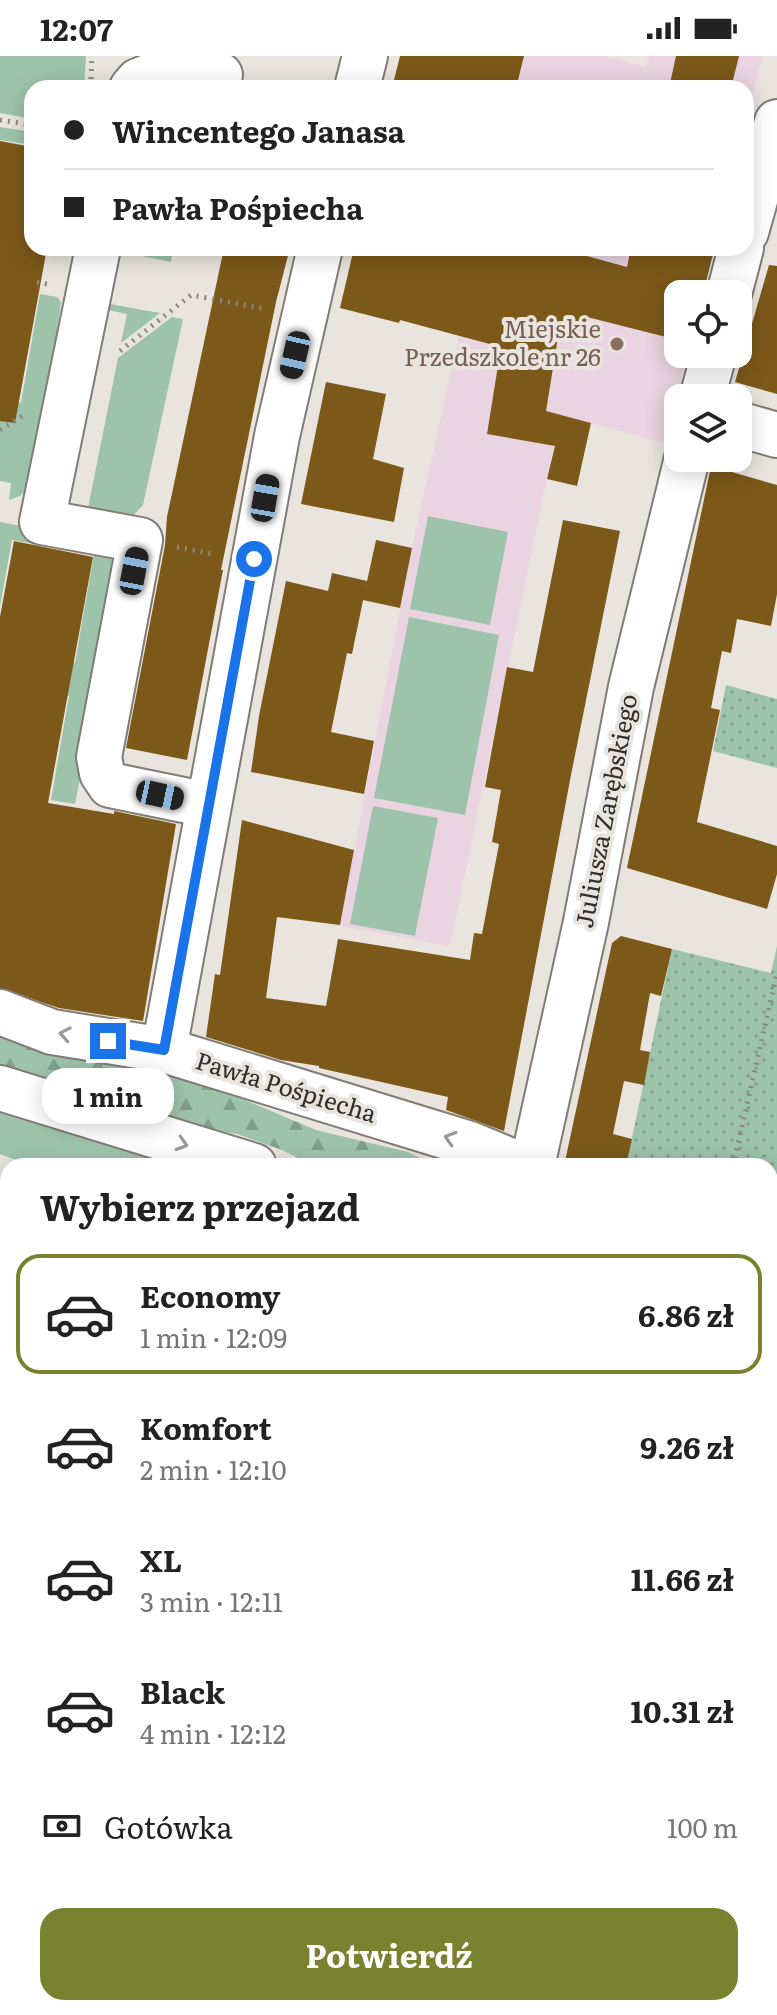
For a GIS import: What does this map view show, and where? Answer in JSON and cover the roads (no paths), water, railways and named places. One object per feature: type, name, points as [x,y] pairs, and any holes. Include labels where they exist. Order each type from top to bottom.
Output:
[{"type":"street","points":[[359,80],[365,56]]},
{"type":"street","points":[[140,80],[221,73]]},
{"type":"street","points":[[754,204],[777,122]]},
{"type":"street","points":[[96,256],[42,522],[140,540],[99,757],[102,773],[110,785],[208,805]]},
{"type":"street","points":[[164,1050],[277,436],[318,256]]},
{"type":"street","points":[[733,280],[739,256]]},
{"type":"street","points":[[752,428],[777,435]]},
{"type":"street","name":"Juliusza Zarębskiego","points":[[534,1158],[586,922],[631,687],[684,472]]},
{"type":"street","name":"Pawła Pośpiecha","points":[[0,1012],[52,1032],[164,1050],[470,1144],[504,1158]]},
{"type":"street","points":[[0,1088],[228,1158]]},
{"type":"place","name":"Miejskie Przedszkole nr 26","points":[[617,344]]}]
